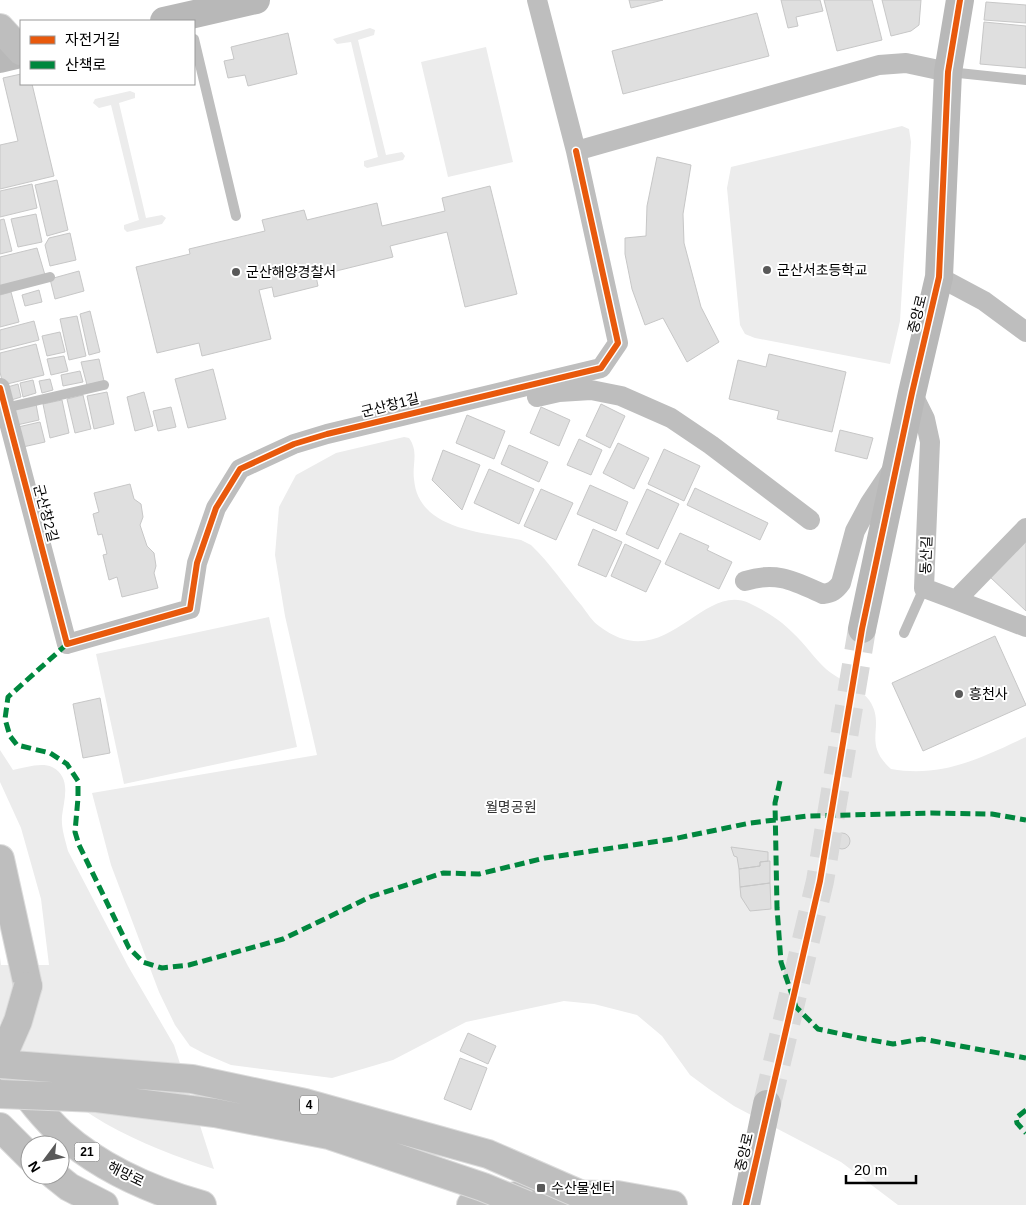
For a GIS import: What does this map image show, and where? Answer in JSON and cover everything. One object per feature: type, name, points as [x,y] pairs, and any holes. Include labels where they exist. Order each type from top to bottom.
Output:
[{"type":"main road","points":[[0,28],[20,52]]},
{"type":"main road","points":[[0,859],[28,986],[18,1020],[0,1062]]},
{"type":"main road","name":"해망로","points":[[0,1062],[60,1133],[108,1167],[174,1197],[202,1205]]},
{"type":"main road","name":"4","points":[[0,1062],[192,1078],[305,1103],[488,1154],[605,1205]]},
{"type":"main road","name":"4","points":[[0,1094],[97,1098],[215,1113],[329,1135],[483,1187],[527,1205]]},
{"type":"main road","points":[[0,1127],[20,1147]]},
{"type":"main road","points":[[66,1185],[104,1205]]},
{"type":"main road","points":[[471,1205],[526,1194],[617,1194],[673,1205]]},
{"type":"street","points":[[185,20],[256,0]]},
{"type":"street","name":"군산창1길","points":[[67,644],[190,609],[197,563],[216,508],[240,469],[294,444],[327,434],[601,368],[618,343],[576,151],[537,0]]},
{"type":"street","name":"중앙로","points":[[862,629],[912,393],[939,277],[948,72],[960,0]]},
{"type":"street","points":[[0,59],[20,53]]},
{"type":"street","points":[[576,151],[879,65],[906,63],[948,72]]},
{"type":"street","points":[[939,277],[984,301],[1026,332]]},
{"type":"street","name":"군산창2길","points":[[0,388],[67,644]]},
{"type":"street","points":[[403,415],[419,420],[437,419],[559,392],[591,390],[621,396],[672,418],[810,520]]},
{"type":"street","name":"동산길","points":[[912,393],[925,419],[930,442],[924,588],[1026,627]]},
{"type":"street","points":[[744,581],[758,577],[778,576],[823,594],[831,593],[837,589],[841,582],[855,531],[870,503],[897,462]]},
{"type":"street","points":[[956,600],[1026,528]]},
{"type":"street","name":"중앙로","points":[[746,1205],[767,1104]]},
{"type":"lane","points":[[195,58],[236,216]]},
{"type":"lane","points":[[948,72],[1026,80]]},
{"type":"lane","points":[[0,290],[50,277]]},
{"type":"lane","points":[[6,408],[104,385]]},
{"type":"lane","points":[[904,633],[924,588]]},
{"type":"green space","points":[[370,28],[375,30],[374,35],[358,40],[386,155],[402,152],[405,156],[403,160],[367,168],[364,166],[364,161],[378,157],[351,42],[337,44],[333,39]]},
{"type":"green space","points":[[486,47],[513,162],[448,177],[421,62]]},
{"type":"green space","points":[[130,91],[135,93],[135,98],[119,103],[146,218],[162,215],[166,218],[162,224],[127,232],[124,229],[124,225],[139,220],[111,105],[99,108],[93,103],[95,99]]},
{"type":"green space","points":[[902,126],[909,129],[911,142],[900,321],[890,364],[755,338],[745,334],[740,325],[727,188],[731,167]]},
{"type":"green space","name":"월명공원","points":[[404,437],[409,438],[414,448],[414,479],[418,496],[427,509],[439,519],[454,526],[521,540],[531,545],[595,622],[622,639],[644,641],[663,635],[715,604],[732,600],[749,603],[772,616],[788,628],[826,669],[867,697],[875,712],[878,751],[882,760],[891,769],[927,771],[961,764],[977,759],[1026,737],[1026,1205],[898,1205],[841,1162],[734,1106],[709,1089],[690,1075],[662,1036],[637,1015],[594,1004],[564,1001],[466,1022],[393,1060],[332,1078],[231,1065],[190,1046],[175,1025],[159,992],[111,865],[92,793],[317,755],[285,616],[275,555],[279,507],[296,475],[336,453]]},
{"type":"green space","points":[[269,617],[297,747],[124,784],[96,654]]},
{"type":"green space","points":[[0,750],[13,770],[43,765],[52,767],[62,777],[65,796],[62,825],[68,851],[128,966],[174,1045],[214,1169],[186,1160],[132,1137],[80,1108],[36,1070],[1,1025],[0,957],[1,965],[49,965],[41,899],[21,828],[0,782]]},
{"type":"building","points":[[629,0],[663,0],[631,8]]},
{"type":"building","points":[[781,0],[820,0],[823,11],[796,17],[798,26],[788,28]]},
{"type":"building","points":[[824,0],[872,0],[882,40],[837,51]]},
{"type":"building","points":[[882,0],[921,0],[919,25],[911,31],[891,36]]},
{"type":"building","points":[[986,2],[1026,5],[1026,23],[984,20]]},
{"type":"building","points":[[757,13],[769,56],[623,94],[612,51]]},
{"type":"building","points":[[984,22],[1026,26],[1026,68],[980,64]]},
{"type":"building","points":[[288,33],[297,74],[248,86],[245,75],[228,78],[224,61],[234,59],[231,47]]},
{"type":"building","points":[[20,74],[20,85],[32,85],[54,176],[0,189],[0,145],[18,141],[3,78]]},
{"type":"building","points":[[657,157],[691,165],[683,214],[684,243],[701,307],[719,342],[687,362],[663,318],[645,325],[632,289],[625,254],[625,238],[646,236],[647,206]]},
{"type":"building","points":[[57,180],[68,230],[47,236],[35,185]]},
{"type":"building","points":[[32,184],[37,208],[0,217],[0,191]]},
{"type":"building","name":"군산해양경찰서","points":[[490,186],[517,294],[465,307],[447,232],[390,246],[393,257],[316,276],[318,286],[274,297],[272,287],[259,290],[271,339],[202,356],[199,343],[157,353],[136,267],[190,254],[189,249],[265,231],[262,220],[304,210],[307,220],[377,203],[382,226],[445,211],[442,198]]},
{"type":"building","points":[[36,214],[42,242],[18,247],[11,219]]},
{"type":"building","points":[[4,219],[12,251],[0,254],[0,220]]},
{"type":"building","points":[[70,233],[76,260],[50,266],[45,245],[49,238]]},
{"type":"building","points":[[37,248],[45,275],[0,287],[0,257]]},
{"type":"building","points":[[79,271],[84,291],[55,299],[50,279]]},
{"type":"building","points":[[39,290],[42,302],[25,306],[22,295]]},
{"type":"building","points":[[11,292],[19,322],[0,327],[0,295]]},
{"type":"building","points":[[90,311],[100,352],[89,355],[80,314]]},
{"type":"building","points":[[77,316],[86,356],[69,360],[60,319]]},
{"type":"building","points":[[34,321],[39,340],[0,350],[0,330]]},
{"type":"building","points":[[60,332],[65,352],[47,356],[42,336]]},
{"type":"building","points":[[36,344],[44,375],[3,385],[0,372],[0,353]]},
{"type":"building","points":[[769,354],[846,372],[832,432],[777,419],[779,411],[729,399],[738,360],[766,367]]},
{"type":"building","points":[[64,356],[68,371],[51,375],[47,359]]},
{"type":"building","points":[[99,359],[104,381],[87,385],[81,362]]},
{"type":"building","points":[[213,369],[226,419],[188,428],[175,379]]},
{"type":"building","points":[[80,371],[83,382],[63,386],[61,375]]},
{"type":"building","points":[[50,379],[53,390],[42,393],[39,381]]},
{"type":"building","points":[[33,380],[36,393],[23,397],[20,383]]},
{"type":"building","points":[[18,384],[21,397],[8,401],[4,388]]},
{"type":"building","points":[[107,392],[114,424],[94,429],[87,396]]},
{"type":"building","points":[[144,392],[153,426],[135,431],[127,397]]},
{"type":"building","points":[[83,395],[91,429],[75,433],[67,399]]},
{"type":"building","points":[[62,400],[69,433],[50,438],[43,404]]},
{"type":"building","points":[[36,404],[39,420],[17,425],[13,409]]},
{"type":"building","points":[[601,404],[625,416],[610,448],[586,436]]},
{"type":"building","points":[[171,407],[176,427],[158,431],[153,411]]},
{"type":"building","points":[[541,407],[570,420],[559,446],[530,433]]},
{"type":"building","points":[[467,415],[505,431],[494,459],[456,443]]},
{"type":"building","points":[[40,422],[45,442],[23,447],[18,427]]},
{"type":"building","points":[[840,430],[873,438],[867,459],[835,451]]},
{"type":"building","points":[[579,439],[602,450],[591,475],[567,465]]},
{"type":"building","points":[[618,443],[649,458],[634,489],[603,473]]},
{"type":"building","points":[[509,445],[548,462],[539,482],[501,464]]},
{"type":"building","points":[[664,449],[700,466],[684,501],[648,484]]},
{"type":"building","points":[[443,450],[480,465],[462,510],[432,480]]},
{"type":"building","points":[[489,469],[534,489],[519,524],[474,503]]},
{"type":"building","points":[[130,484],[134,499],[141,504],[143,517],[140,525],[147,546],[154,553],[156,566],[154,573],[158,588],[122,597],[117,577],[109,580],[103,555],[107,554],[102,534],[98,535],[93,514],[99,512],[94,493]]},
{"type":"building","points":[[590,485],[628,502],[616,531],[577,514]]},
{"type":"building","points":[[695,488],[768,523],[760,540],[687,505]]},
{"type":"building","points":[[541,489],[573,503],[556,540],[524,526]]},
{"type":"building","points":[[647,489],[679,504],[658,549],[626,534]]},
{"type":"building","points":[[593,529],[622,542],[606,577],[578,565]]},
{"type":"building","points":[[680,533],[709,546],[707,550],[732,562],[719,589],[665,564]]},
{"type":"building","points":[[1026,540],[1026,611],[990,577]]},
{"type":"building","points":[[625,544],[661,561],[646,592],[611,576]]},
{"type":"building","name":"흥천사","points":[[995,636],[1026,705],[923,751],[892,683]]},
{"type":"building","points":[[100,698],[110,753],[83,758],[73,704]]},
{"type":"building","points":[[842,833],[850,841],[842,849],[834,841]]},
{"type":"building","points":[[731,847],[768,852],[768,861],[760,862],[760,866],[739,869],[737,857],[734,856]]},
{"type":"building","points":[[770,861],[770,883],[740,887],[739,869],[760,866],[760,862]]},
{"type":"building","points":[[770,883],[771,909],[750,911],[741,897],[740,887]]},
{"type":"building","points":[[468,1033],[496,1046],[488,1064],[460,1051]]},
{"type":"building","points":[[460,1058],[487,1068],[471,1110],[444,1099]]},
{"type":"tunnel","points":[[767,1104],[820,881],[862,629]]},
{"type":"marked path","points":[[67,644],[8,697],[5,719],[10,736],[17,745],[50,753],[67,764],[78,781],[75,832],[79,845],[129,948],[143,962],[162,968],[189,965],[283,939],[370,897],[443,873],[479,874],[545,858],[673,839],[750,823],[808,816],[931,813],[992,814],[1026,820]]},
{"type":"marked path","points":[[780,781],[775,803],[777,908],[781,962],[796,1007],[818,1029],[893,1044],[922,1039],[1026,1058]]},
{"type":"marked path","points":[[1026,1110],[1016,1118],[1017,1123],[1026,1133]]},
{"type":"cycle path","points":[[746,1205],[820,881],[862,629],[912,393],[939,277],[948,72],[960,0]]},
{"type":"cycle path","points":[[0,388],[67,644],[190,609],[197,563],[216,508],[240,469],[294,444],[327,434],[601,368],[618,343],[576,151]]},
{"type":"place","name":"군산서초등학교","points":[[767,270]]},
{"type":"place","name":"군산해양경찰서","points":[[236,272]]},
{"type":"place","name":"흥천사","points":[[959,694]]},
{"type":"place","name":"수산물센터","points":[[541,1188]]}]
